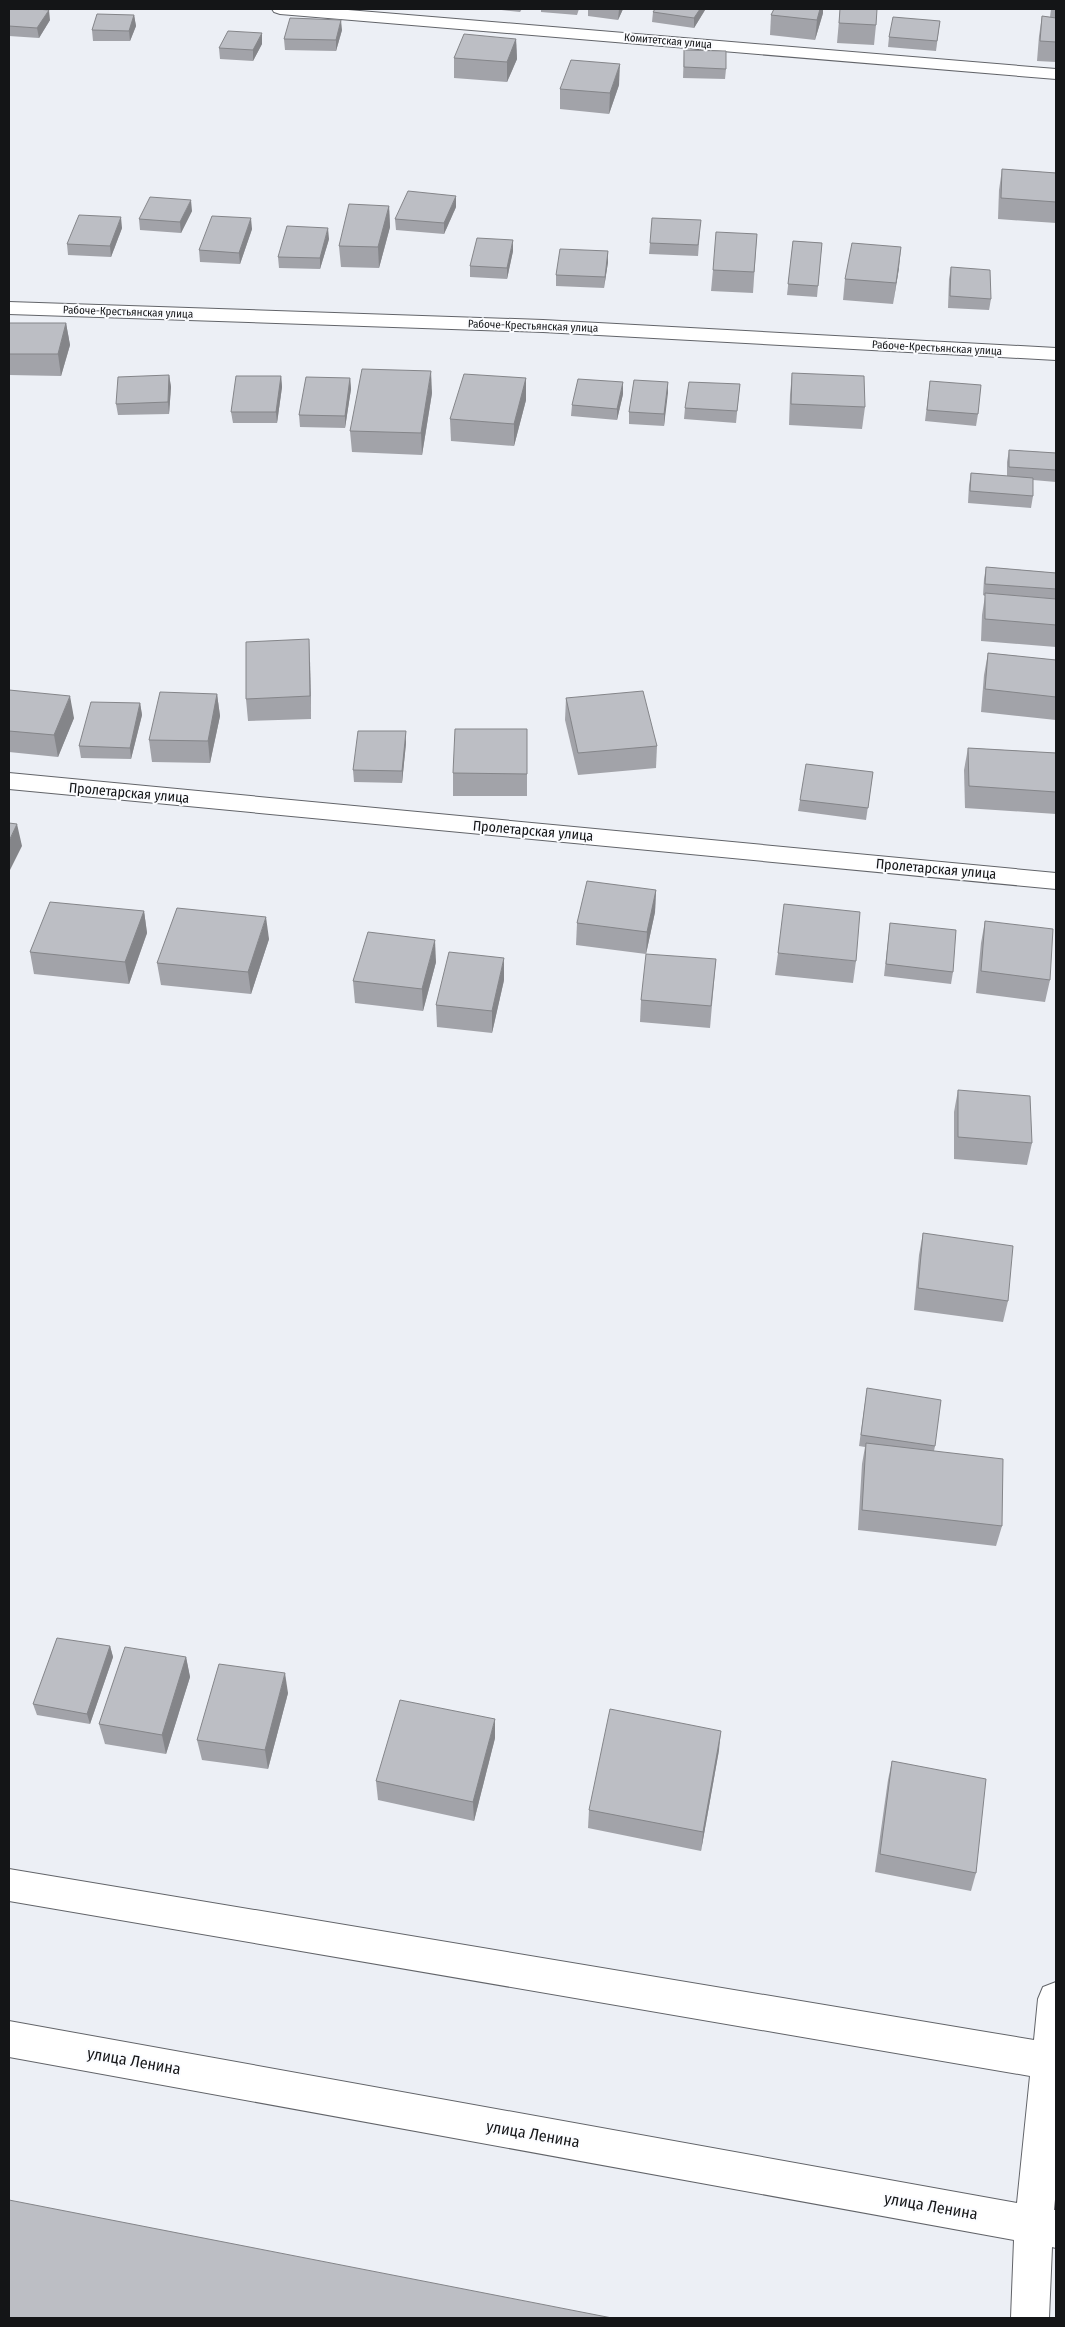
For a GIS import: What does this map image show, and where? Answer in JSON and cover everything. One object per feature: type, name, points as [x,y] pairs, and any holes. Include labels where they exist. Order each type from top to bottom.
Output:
[{"type":"street","name":"Комитетская улица","points":[[280,9],[1056,74]]},
{"type":"street","name":"Рабоче-Крестьянская улица","points":[[9,308],[543,326],[1056,354]]},
{"type":"street","name":"Пролетарская улица","points":[[9,781],[1056,880]]},
{"type":"street","points":[[9,1885],[1054,2061]]},
{"type":"street","points":[[1030,2318],[1045,2227],[1056,2000]]},
{"type":"street","name":"улица Ленина","points":[[9,2039],[1045,2227]]},
{"type":"building","points":[[9,9],[49,10],[37,28],[9,26]]},
{"type":"building","points":[[655,9],[700,9],[694,18],[653,12]]},
{"type":"building","points":[[774,9],[820,9],[817,20],[771,15]]},
{"type":"building","points":[[840,9],[877,9],[876,25],[839,23]]},
{"type":"building","points":[[97,14],[134,15],[129,31],[92,30]]},
{"type":"building","points":[[1042,16],[1056,18],[1056,42],[1040,41]]},
{"type":"building","points":[[893,17],[940,21],[937,41],[889,37]]},
{"type":"building","points":[[290,18],[341,20],[336,40],[284,39]]},
{"type":"building","points":[[228,31],[262,33],[253,50],[219,48]]},
{"type":"building","points":[[464,34],[516,39],[507,62],[454,58]]},
{"type":"building","points":[[684,50],[726,51],[726,69],[684,67]]},
{"type":"building","points":[[571,60],[620,64],[610,93],[560,89]]},
{"type":"building","points":[[1002,169],[1056,173],[1056,202],[1001,198]]},
{"type":"building","points":[[408,191],[456,196],[444,223],[395,219]]},
{"type":"building","points":[[150,197],[191,200],[180,222],[139,219]]},
{"type":"building","points":[[349,204],[389,206],[378,247],[339,246]]},
{"type":"building","points":[[79,215],[121,217],[110,246],[67,244]]},
{"type":"building","points":[[212,216],[251,218],[239,253],[199,250]]},
{"type":"building","points":[[652,218],[701,220],[698,245],[650,243]]},
{"type":"building","points":[[287,226],[328,228],[320,258],[278,257]]},
{"type":"building","points":[[716,232],[757,234],[754,272],[713,270]]},
{"type":"building","points":[[477,238],[513,240],[507,268],[470,266]]},
{"type":"building","points":[[793,241],[822,243],[818,286],[788,284]]},
{"type":"building","points":[[852,243],[901,247],[896,283],[845,279]]},
{"type":"building","points":[[560,249],[608,251],[605,277],[556,275]]},
{"type":"building","points":[[951,267],[990,270],[991,299],[950,296]]},
{"type":"building","points":[[9,323],[66,323],[58,354],[9,354]]},
{"type":"building","points":[[362,369],[431,371],[421,433],[350,431]]},
{"type":"building","points":[[792,373],[864,376],[865,407],[791,404]]},
{"type":"building","points":[[464,374],[526,378],[514,424],[450,419]]},
{"type":"building","points":[[169,375],[168,402],[116,404],[118,377]]},
{"type":"building","points":[[236,376],[281,376],[276,412],[231,412]]},
{"type":"building","points":[[306,377],[350,378],[345,416],[299,415]]},
{"type":"building","points":[[578,379],[623,382],[617,409],[572,405]]},
{"type":"building","points":[[634,380],[668,382],[664,414],[629,412]]},
{"type":"building","points":[[930,381],[981,385],[978,414],[927,410]]},
{"type":"building","points":[[689,382],[740,384],[737,411],[685,408]]},
{"type":"building","points":[[1009,450],[1056,453],[1056,470],[1009,467]]},
{"type":"building","points":[[971,473],[1033,478],[1033,496],[970,491]]},
{"type":"building","points":[[986,567],[1056,573],[1056,589],[985,584]]},
{"type":"building","points":[[985,593],[1056,599],[1056,625],[985,619]]},
{"type":"building","points":[[309,639],[310,696],[246,699],[246,642]]},
{"type":"building","points":[[988,653],[1056,660],[1056,697],[985,689]]},
{"type":"building","points":[[9,690],[70,696],[54,735],[9,731]]},
{"type":"building","points":[[643,691],[657,746],[578,753],[566,698]]},
{"type":"building","points":[[160,692],[217,694],[208,741],[149,740]]},
{"type":"building","points":[[91,702],[140,703],[130,748],[79,746]]},
{"type":"building","points":[[455,729],[527,729],[527,774],[453,773]]},
{"type":"building","points":[[358,731],[406,731],[402,771],[353,770]]},
{"type":"building","points":[[968,748],[1056,753],[1056,792],[969,786]]},
{"type":"building","points":[[806,764],[873,772],[868,808],[800,800]]},
{"type":"building","points":[[9,823],[17,824],[9,841]]},
{"type":"building","points":[[587,881],[656,890],[647,932],[577,923]]},
{"type":"building","points":[[50,902],[144,911],[125,962],[30,952]]},
{"type":"building","points":[[784,904],[860,912],[856,961],[778,953]]},
{"type":"building","points":[[177,908],[266,917],[248,972],[157,963]]},
{"type":"building","points":[[985,921],[1053,929],[1050,980],[981,971]]},
{"type":"building","points":[[890,923],[956,930],[953,972],[886,964]]},
{"type":"building","points":[[368,932],[435,940],[422,989],[353,981]]},
{"type":"building","points":[[449,952],[504,958],[492,1011],[436,1005]]},
{"type":"building","points":[[646,954],[716,959],[711,1006],[641,1000]]},
{"type":"building","points":[[958,1090],[1030,1096],[1032,1143],[958,1137]]},
{"type":"building","points":[[923,1233],[1013,1246],[1008,1301],[918,1288]]},
{"type":"building","points":[[867,1388],[941,1400],[935,1446],[861,1435]]},
{"type":"building","points":[[866,1443],[1003,1459],[1002,1526],[862,1510]]},
{"type":"building","points":[[57,1638],[110,1646],[87,1714],[33,1704]]},
{"type":"building","points":[[125,1647],[186,1657],[162,1735],[99,1724]]},
{"type":"building","points":[[219,1664],[285,1673],[265,1750],[197,1740]]},
{"type":"building","points":[[400,1700],[495,1719],[473,1802],[376,1781]]},
{"type":"building","points":[[610,1709],[721,1731],[703,1832],[589,1810]]},
{"type":"building","points":[[892,1761],[986,1779],[976,1873],[880,1854]]},
{"type":"building","points":[[9,2200],[612,2318],[9,2318]]}]
